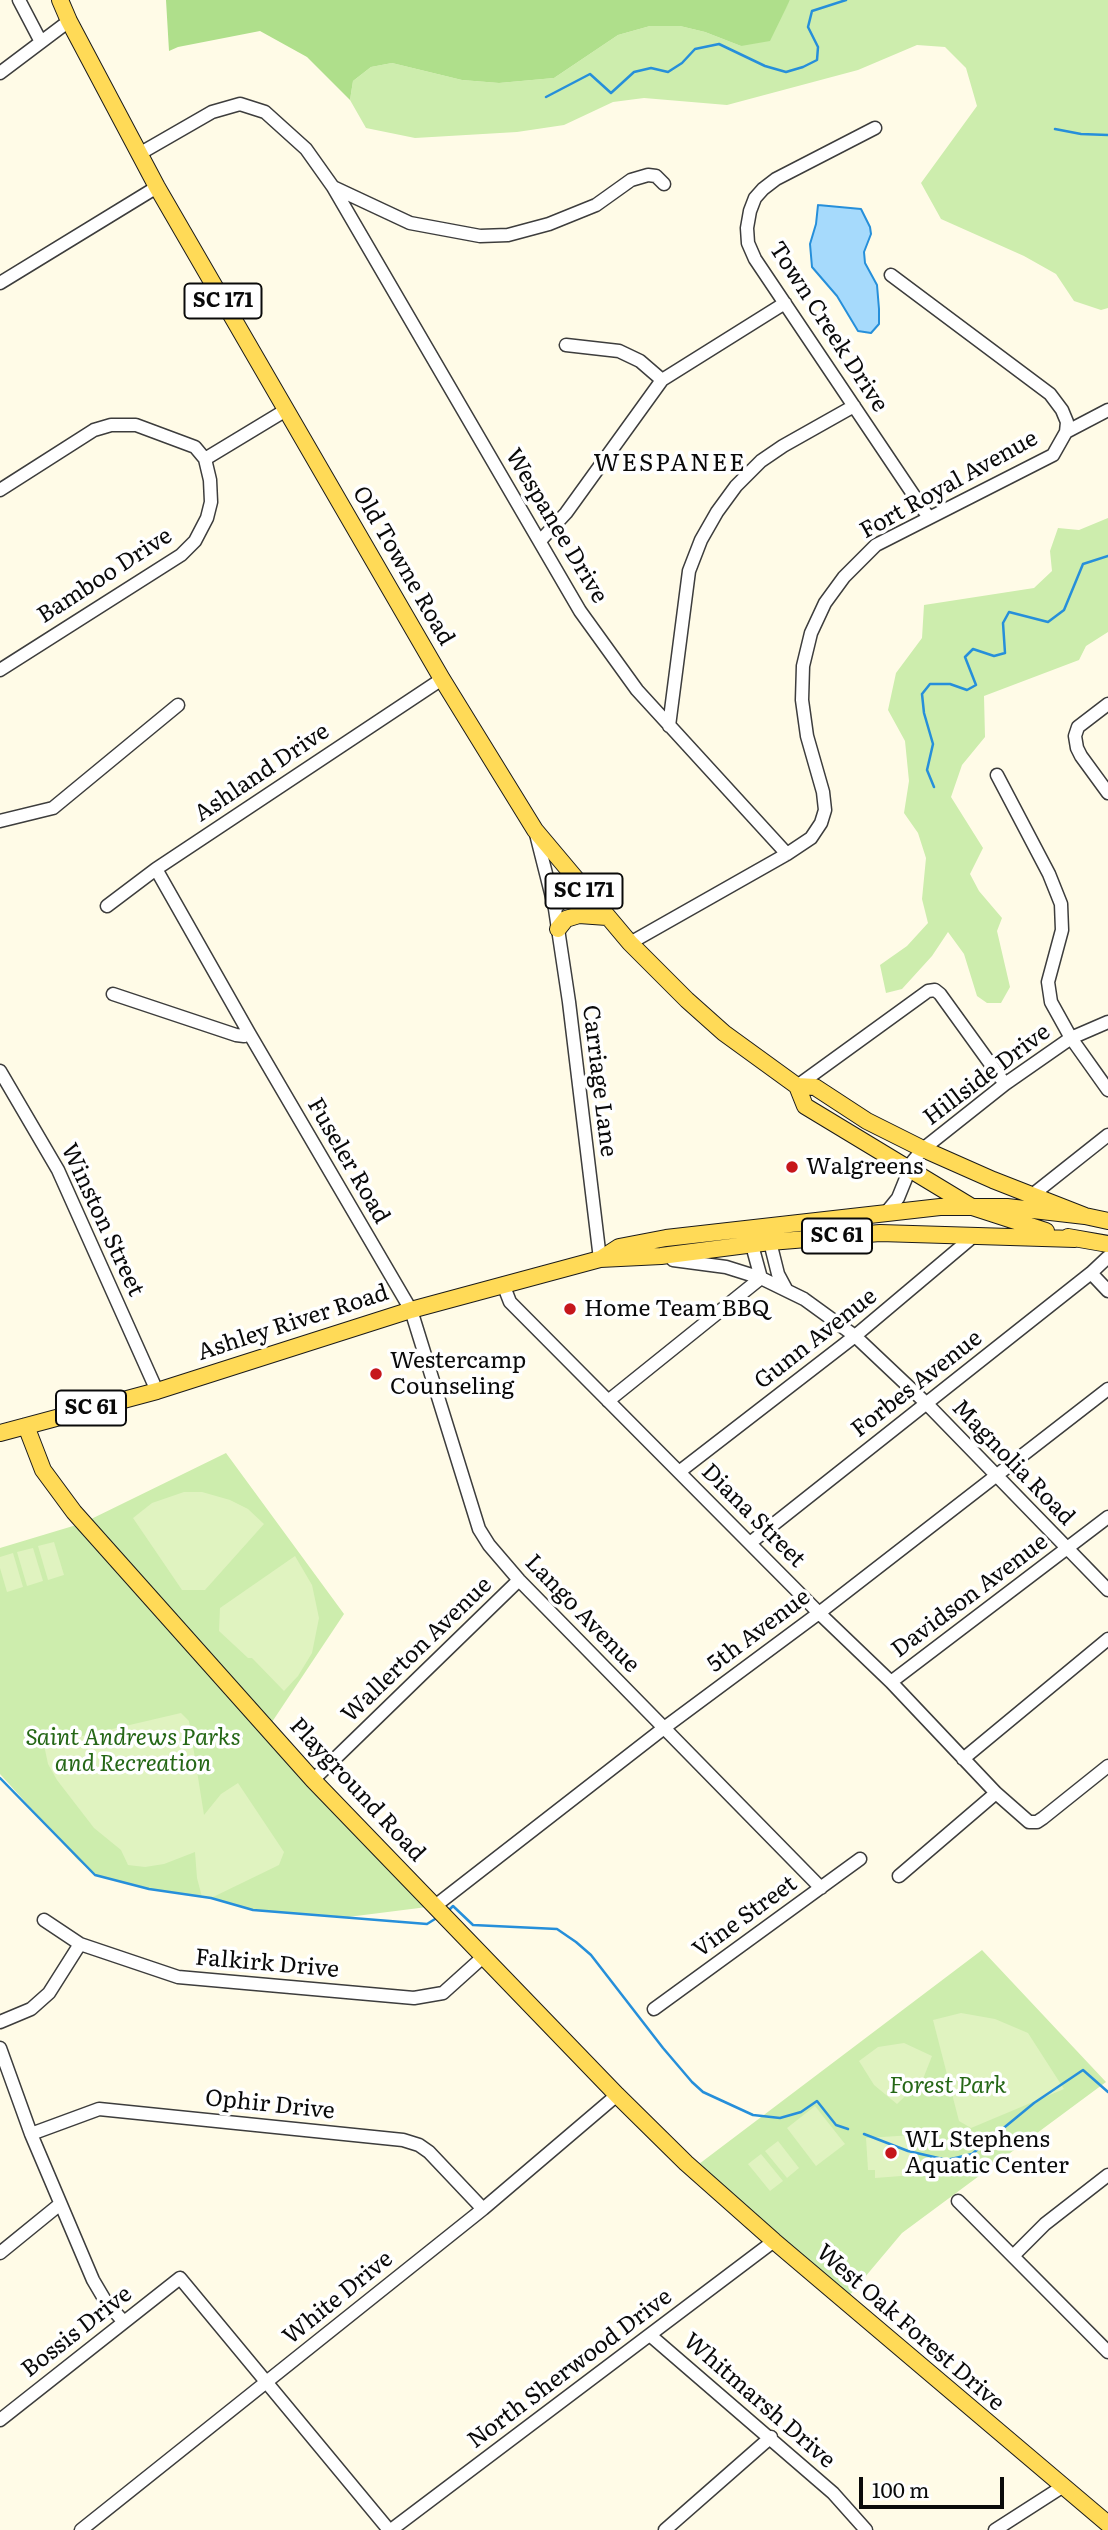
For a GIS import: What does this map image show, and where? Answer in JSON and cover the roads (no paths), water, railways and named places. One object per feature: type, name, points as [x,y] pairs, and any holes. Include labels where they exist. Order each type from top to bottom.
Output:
[{"type":"main road","name":"Old Towne Road","points":[[60,0],[157,187],[443,679],[536,830],[630,943],[724,1033],[797,1086]]},
{"type":"main road","points":[[558,929],[566,919],[579,915],[607,917]]},
{"type":"main road","name":"SC 171","points":[[1108,1221],[1031,1196],[923,1149],[867,1121],[815,1087],[797,1086],[805,1106],[972,1207],[1075,1239],[1108,1244]]},
{"type":"main road","name":"Ashley River Road","points":[[600,1259],[619,1247],[666,1238],[940,1207],[1007,1207],[1086,1216]]},
{"type":"main road","name":"Ashley River Road","points":[[0,1433],[156,1391],[411,1310],[600,1259],[661,1256],[770,1242],[880,1233],[1075,1239]]},
{"type":"main road","name":"Playground Road","points":[[26,1426],[43,1470],[74,1512],[313,1780],[686,2163]]},
{"type":"main road","name":"West Oak Forest Drive","points":[[686,2163],[1108,2524]]},
{"type":"street","points":[[19,0],[41,42]]},
{"type":"street","points":[[0,73],[69,21]]},
{"type":"street","name":"Wespanee Drive","points":[[139,154],[212,112],[240,104],[265,112],[306,149],[333,187],[580,611],[637,690],[787,854]]},
{"type":"street","name":"Town Creek Drive","points":[[875,128],[776,178],[755,198],[747,228],[748,243],[755,259],[929,518]]},
{"type":"street","points":[[333,187],[410,223],[480,236],[508,235],[549,224],[596,205],[631,180],[648,175],[656,176],[664,184]]},
{"type":"street","points":[[0,284],[157,187]]},
{"type":"street","name":"Fort Royal Avenue","points":[[630,943],[787,854],[811,838],[821,823],[825,810],[823,792],[807,736],[802,700],[803,666],[811,633],[825,603],[858,560],[876,545],[1053,455],[1066,432],[1067,422],[1062,410],[1050,394],[891,275]]},
{"type":"street","points":[[540,541],[566,513],[662,380],[785,303]]},
{"type":"street","points":[[566,345],[619,351],[640,361],[662,380]]},
{"type":"street","points":[[669,726],[689,571],[701,540],[717,512],[736,486],[761,461],[854,406]]},
{"type":"street","points":[[0,490],[94,430],[111,425],[136,425],[195,447],[205,459],[286,410]]},
{"type":"street","points":[[1066,432],[1108,410]]},
{"type":"street","name":"Bamboo Drive","points":[[0,670],[181,555],[195,541],[207,519],[211,502],[205,459]]},
{"type":"street","name":"Ashland Drive","points":[[107,906],[156,869],[443,679]]},
{"type":"street","points":[[1108,704],[1078,727],[1075,736],[1081,756],[1108,793]]},
{"type":"street","points":[[0,821],[53,808],[178,705]]},
{"type":"street","points":[[997,775],[1049,874],[1061,904],[1062,930],[1048,982],[1051,1002],[1071,1038],[1108,1090]]},
{"type":"street","name":"Carriage Lane","points":[[536,830],[558,929],[600,1259]]},
{"type":"street","name":"Fuseler Road","points":[[156,869],[411,1310]]},
{"type":"street","points":[[555,909],[578,883]]},
{"type":"street","points":[[797,1086],[928,991],[934,990],[940,994],[1006,1084]]},
{"type":"street","points":[[113,994],[236,1035],[244,1036],[249,1033]]},
{"type":"street","name":"Hillside Drive","points":[[885,1214],[898,1198],[916,1155],[1006,1084],[1071,1038],[1108,1021]]},
{"type":"street","name":"Winston Street","points":[[0,1071],[58,1170],[156,1391]]},
{"type":"street","points":[[1031,1196],[1108,1135]]},
{"type":"street","points":[[767,1226],[778,1274],[787,1290]]},
{"type":"street","points":[[608,1401],[761,1278],[747,1228]]},
{"type":"street","name":"Gunn Avenue","points":[[680,1472],[855,1336],[975,1235]]},
{"type":"street","name":"Forbes Avenue","points":[[750,1543],[1091,1273],[1108,1256]]},
{"type":"street","name":"Magnolia Road","points":[[600,1259],[684,1260],[726,1267],[787,1290],[855,1336],[927,1404],[1108,1590]]},
{"type":"street","points":[[1091,1273],[1108,1290]]},
{"type":"street","name":"Diana Street","points":[[503,1284],[510,1302],[891,1682],[996,1793],[1029,1822],[1037,1822],[1043,1818],[1108,1766]]},
{"type":"street","name":"Lango Avenue","points":[[411,1310],[480,1529],[489,1545],[519,1580],[821,1888]]},
{"type":"street","name":"5th Avenue","points":[[435,1906],[1108,1389]]},
{"type":"street","name":"Davidson Avenue","points":[[891,1682],[1108,1517]]},
{"type":"street","name":"Wallerton Avenue","points":[[313,1780],[519,1580]]},
{"type":"street","points":[[963,1759],[1108,1639]]},
{"type":"street","points":[[899,1876],[996,1793]]},
{"type":"street","name":"Vine Street","points":[[654,2009],[860,1859]]},
{"type":"street","name":"Falkirk Drive","points":[[44,1920],[80,1944],[178,1977],[414,1998],[443,1993],[483,1957]]},
{"type":"street","points":[[0,2022],[31,2008],[50,1993],[80,1944]]},
{"type":"street","points":[[1,2053],[59,2205],[93,2280],[106,2302],[123,2321]]},
{"type":"street","name":"White Drive","points":[[81,2530],[483,2209],[617,2095]]},
{"type":"street","name":"Ophir Drive","points":[[31,2134],[99,2109],[403,2140],[419,2145],[429,2152],[483,2209]]},
{"type":"street","points":[[1013,2256],[1045,2224],[1108,2175]]},
{"type":"street","points":[[958,2201],[1108,2351]]},
{"type":"street","points":[[0,2253],[59,2205]]},
{"type":"street","name":"North Sherwood Drive","points":[[390,2530],[774,2241]]},
{"type":"street","name":"Bossis Drive","points":[[0,2420],[180,2278],[265,2384]]},
{"type":"street","name":"Whitmarsh Drive","points":[[651,2336],[834,2493],[866,2530]]},
{"type":"street","points":[[265,2384],[390,2530]]},
{"type":"street","points":[[665,2530],[771,2437]]},
{"type":"street","points":[[995,2530],[1062,2487]]},
{"type":"water","points":[[818,205],[861,209],[870,227],[871,234],[864,252],[865,263],[877,285],[879,309],[879,324],[871,333],[858,331],[837,296],[812,267],[810,244]]},
{"type":"waterway","points":[[546,97],[590,74],[611,93],[634,72],[651,68],[668,72],[682,63],[695,49],[719,44],[765,66],[786,72],[803,67],[817,60],[818,47],[808,27],[812,11],[846,0]]},
{"type":"waterway","points":[[1055,129],[1108,135]]},
{"type":"waterway","points":[[934,787],[927,770],[933,744],[924,713],[922,694],[930,684],[950,684],[967,690],[976,685],[965,657],[973,649],[994,656],[1005,653],[1003,623],[1009,612],[1048,622],[1064,610],[1083,564],[1108,556]]},
{"type":"waterway","points":[[0,1778],[95,1875],[149,1889],[211,1898],[253,1910],[427,1924],[435,1919]]},
{"type":"waterway","points":[[450,1909],[453,1906],[473,1925],[557,1929],[576,1942],[591,1955],[663,2048],[703,2092],[753,2115],[780,2118],[801,2112],[817,2101],[836,2125],[848,2129]]},
{"type":"waterway","points":[[864,2134],[908,2151],[947,2160],[972,2154],[1034,2103],[1083,2070],[1108,2092]]},
{"type":"place","name":"Walgreens","points":[[792,1167]]},
{"type":"place","name":"Home Team BBQ","points":[[570,1309]]},
{"type":"place","name":"Westercamp Counseling","points":[[376,1374]]},
{"type":"place","name":"WL Stephens Aquatic Center","points":[[891,2153]]},
{"type":"district","name":"WESPANEE","points":[[670,464]]},
{"type":"park label","name":"Saint Andrews Parks and Recreation","points":[[133,1751]]},
{"type":"park label","name":"Forest Park","points":[[948,2086]]}]
